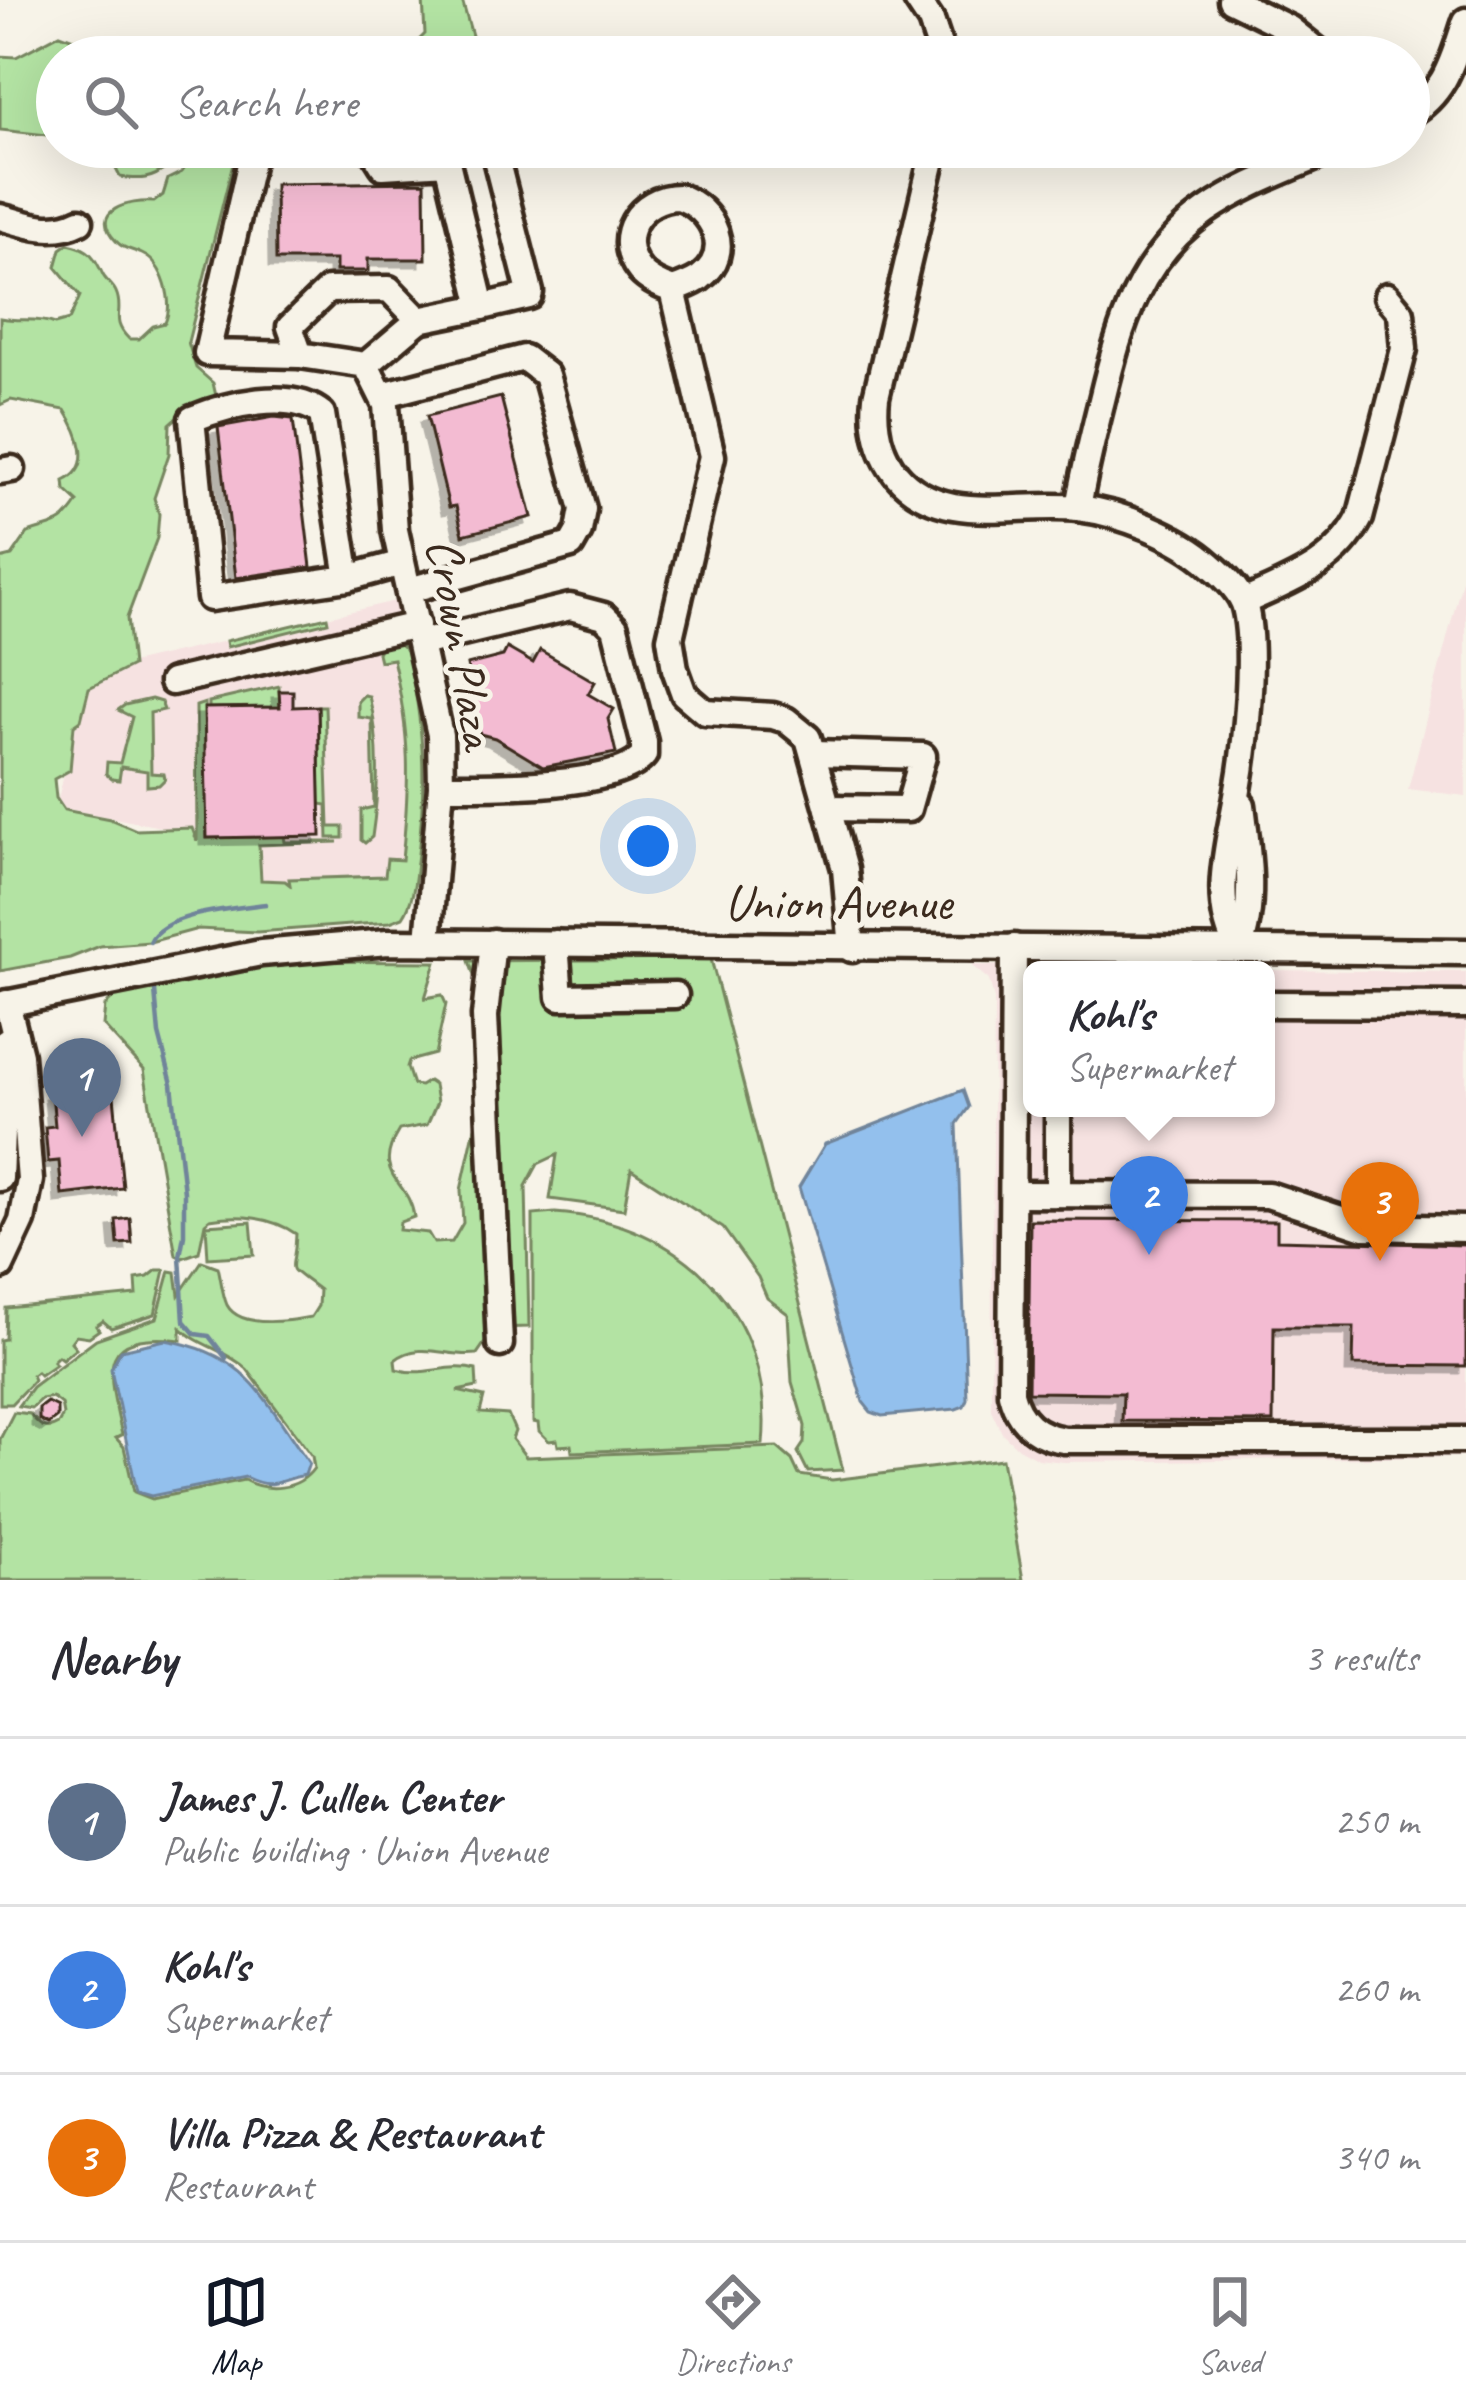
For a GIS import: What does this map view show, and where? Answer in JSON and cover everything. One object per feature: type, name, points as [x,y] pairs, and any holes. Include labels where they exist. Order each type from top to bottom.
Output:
[{"type":"street","points":[[917,0],[936,36]]},
{"type":"street","points":[[1232,0],[1299,36]]},
{"type":"street","points":[[1430,99],[1447,78],[1466,21]]},
{"type":"street","points":[[249,168],[207,353],[300,356],[366,365],[419,320],[529,296],[498,168]]},
{"type":"street","points":[[448,168],[482,307]]},
{"type":"street","points":[[930,168],[876,397],[875,430],[882,453],[899,478],[931,500],[963,508],[1078,508],[1126,520],[1186,547],[1220,573],[1244,602],[1249,650],[1239,785],[1226,852],[1224,914],[1239,950]]},
{"type":"street","points":[[1078,508],[1120,328],[1136,289],[1157,256],[1186,226],[1220,202],[1294,168]]},
{"type":"street","points":[[0,217],[58,229],[80,220]]},
{"type":"street","points":[[300,356],[290,327],[328,290],[389,289],[419,320]]},
{"type":"street","points":[[674,290],[712,456],[670,638],[675,669],[684,694],[705,712],[786,720],[808,738],[844,869],[852,949]]},
{"type":"street","points":[[1244,602],[1319,567],[1351,536],[1360,518],[1405,350],[1401,313],[1387,296]]},
{"type":"street","points":[[382,395],[524,358],[546,375],[583,509],[571,545],[409,590]]},
{"type":"street","name":"Crown Plaza","points":[[366,365],[382,395],[395,530],[440,735],[441,786],[428,941]]},
{"type":"street","points":[[348,578],[322,414],[292,400],[216,410],[192,419],[210,598],[348,578],[402,563]]},
{"type":"street","points":[[172,682],[570,607],[591,610],[615,627],[644,742],[638,764],[614,773],[532,785],[441,786]]},
{"type":"street","points":[[814,753],[923,756],[908,809],[828,808]]},
{"type":"street","name":"Union Avenue","points":[[4,1004],[261,953],[428,941],[1466,952]]},
{"type":"street","points":[[493,942],[485,1035],[500,1344]]},
{"type":"street","points":[[556,943],[560,997],[675,995]]},
{"type":"street","points":[[1014,947],[1023,1066],[1013,1193],[1011,1393],[1018,1413],[1037,1432],[1064,1440],[1466,1440]]},
{"type":"street","points":[[0,1178],[4,1004]]},
{"type":"street","points":[[1,1266],[22,1221],[30,1180],[20,1055],[4,1004]]},
{"type":"street","points":[[1275,1004],[1466,1005]]},
{"type":"street","points":[[1058,1117],[1058,1194]]},
{"type":"street","points":[[1013,1193],[1268,1195],[1365,1227],[1466,1228]]},
{"type":"shaded area","points":[[1466,565],[1466,796],[1408,789]]},
{"type":"shaded area","points":[[395,601],[424,736],[423,809],[414,882],[255,885],[161,846],[161,827],[56,807],[89,673]]},
{"type":"shaded area","points":[[971,965],[1023,966],[1023,1117],[1275,1117],[1275,970],[1466,972],[1466,1457],[1064,1462],[1038,1459],[1002,1433],[991,1410],[994,999],[989,980]]},
{"type":"green space","points":[[423,0],[462,0],[472,36],[425,34]]},
{"type":"green space","points":[[36,47],[36,134],[0,130],[0,56],[16,57]]},
{"type":"green space","points":[[116,168],[165,168],[140,179],[120,177]]},
{"type":"green space","points":[[185,168],[232,168],[188,342],[196,368],[213,383],[216,396],[170,424],[169,454],[154,498],[159,514],[157,538],[127,618],[132,666],[89,688],[81,720],[74,725],[70,770],[54,779],[56,798],[64,810],[110,819],[136,830],[192,828],[197,841],[196,706],[205,703],[207,838],[284,836],[285,842],[338,842],[259,845],[261,880],[290,885],[289,879],[385,876],[387,859],[402,860],[407,759],[393,659],[380,661],[378,653],[382,644],[398,642],[407,651],[422,752],[421,827],[412,895],[403,917],[390,922],[257,932],[198,929],[150,942],[100,946],[70,958],[0,971],[0,559],[12,556],[28,533],[57,523],[72,510],[78,502],[65,490],[64,481],[74,475],[82,458],[79,438],[65,410],[11,400],[0,405],[0,318],[55,324],[69,320],[80,296],[56,267],[61,249],[68,244],[91,254],[115,290],[118,321],[129,339],[139,339],[153,326],[165,323],[165,284],[156,266],[119,244],[106,222],[124,205],[154,202],[163,195],[168,179]]},
{"type":"green space","points":[[327,617],[328,622],[227,647],[226,641]]},
{"type":"green space","points":[[279,686],[280,707],[209,708],[209,702]]},
{"type":"green space","points":[[369,696],[373,714],[378,766],[372,837],[365,843],[361,840],[361,810],[374,807],[372,719],[358,717],[358,701]]},
{"type":"green space","points":[[151,699],[161,702],[164,710],[150,713],[151,773],[164,774],[165,779],[147,786],[147,771],[121,767],[119,780],[112,779],[106,774],[107,762],[120,763],[132,717],[118,710]]},
{"type":"green space","points":[[318,706],[325,706],[329,827],[343,827],[343,838],[328,838],[327,805],[320,804]]},
{"type":"green space","points":[[711,959],[843,1470],[808,1472],[798,1452],[805,1426],[792,1382],[788,1314],[767,1298],[723,1228],[631,1169],[624,1209],[550,1199],[557,1155],[538,1164],[526,1186],[529,1327],[495,1328],[477,1354],[414,1351],[395,1360],[396,1369],[476,1370],[477,1387],[457,1391],[484,1397],[480,1413],[508,1415],[515,1431],[512,1439],[526,1457],[777,1447],[792,1460],[799,1475],[832,1480],[1002,1459],[1023,1580],[0,1580],[0,1439],[14,1412],[30,1414],[46,1427],[58,1424],[63,1415],[61,1404],[52,1397],[31,1408],[18,1406],[32,1387],[96,1339],[157,1318],[170,1271],[176,1272],[179,1295],[202,1261],[218,1267],[227,1305],[243,1318],[266,1322],[302,1319],[311,1317],[318,1306],[319,1290],[292,1268],[296,1234],[266,1220],[210,1219],[199,1252],[182,1258],[176,1255],[144,1070],[103,1025],[105,1006],[117,994],[291,961],[436,962],[425,998],[442,995],[446,1004],[435,1054],[409,1061],[407,1067],[413,1085],[428,1081],[434,1085],[437,1102],[427,1125],[399,1130],[388,1158],[414,1217],[400,1222],[399,1230],[428,1233],[434,1243],[452,1242],[463,1223],[461,1190],[477,1118],[476,981],[469,961]],"holes":[[[181,1328],[247,1369],[312,1456],[314,1468],[307,1476],[281,1487],[244,1480],[152,1499],[134,1492],[124,1447],[116,1438],[122,1435],[113,1392],[114,1360],[120,1349],[133,1342],[181,1340]]]},
{"type":"green space","points":[[555,1213],[601,1220],[642,1234],[711,1283],[736,1316],[753,1355],[763,1397],[763,1444],[572,1452],[571,1445],[558,1446],[557,1440],[549,1441],[539,1431],[538,1423],[533,1422],[533,1215]]},
{"type":"green space","points":[[251,1222],[254,1255],[208,1258],[206,1225]]},
{"type":"green space","points":[[165,1270],[155,1314],[111,1328],[103,1321],[89,1337],[76,1335],[71,1342],[76,1348],[62,1359],[58,1356],[53,1361],[56,1364],[40,1375],[32,1375],[34,1380],[11,1404],[0,1404],[0,1340],[5,1339],[6,1308],[137,1295],[136,1279]]},
{"type":"water","points":[[963,1090],[969,1107],[957,1124],[967,1399],[956,1409],[882,1416],[863,1402],[799,1187],[825,1144]]},
{"type":"water","points":[[165,1340],[217,1356],[252,1383],[309,1463],[305,1475],[269,1484],[245,1477],[151,1496],[137,1492],[111,1369],[121,1350]]},
{"type":"building","points":[[425,182],[426,259],[368,259],[368,271],[336,271],[336,260],[276,260],[275,184]]},
{"type":"building","points":[[501,397],[532,517],[463,535],[456,506],[449,507],[427,416]]},
{"type":"building","points":[[274,417],[293,419],[311,567],[236,578],[218,427]]},
{"type":"building","points":[[507,648],[533,663],[540,650],[595,682],[588,694],[614,709],[608,719],[616,753],[543,767],[480,734],[467,665],[503,656]]},
{"type":"building","points":[[279,691],[293,691],[293,707],[318,706],[321,836],[207,838],[204,708],[280,707]]},
{"type":"building","points":[[113,1086],[123,1188],[62,1195],[59,1161],[48,1162],[45,1127],[55,1126],[52,1092]]},
{"type":"building","points":[[130,1218],[132,1243],[118,1244],[116,1220]]},
{"type":"building","points":[[1030,1220],[1277,1221],[1277,1240],[1466,1245],[1466,1366],[1353,1365],[1354,1327],[1274,1327],[1273,1422],[1122,1421],[1123,1393],[1028,1392]]},
{"type":"building","points":[[47,1402],[57,1407],[57,1417],[48,1424],[39,1419],[39,1408]]},
{"type":"waterway","points":[[150,942],[157,932],[184,918],[266,904]]},
{"type":"waterway","points":[[155,991],[184,1192],[180,1256],[184,1321],[195,1334],[209,1336],[226,1358]]},
{"type":"place","name":"James J. Cullen Center","points":[[82,1137]]},
{"type":"place","name":"Kohl's","points":[[1149,1255]]},
{"type":"place","name":"Villa Pizza & Restaurant","points":[[1380,1261]]}]
